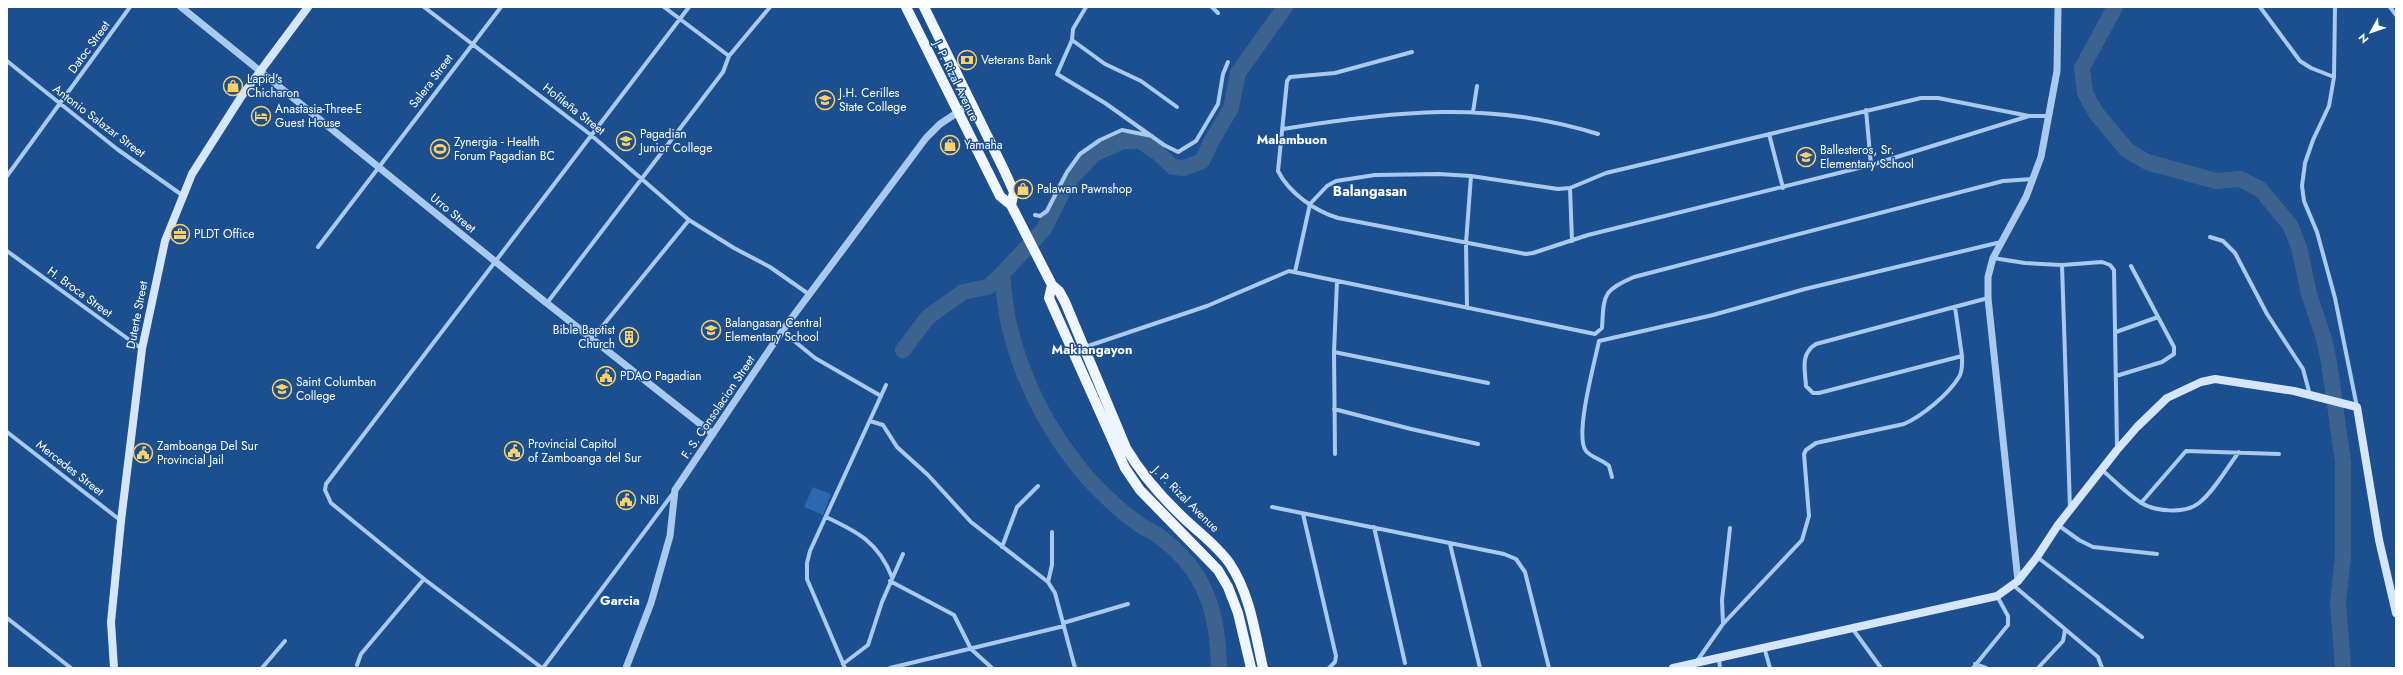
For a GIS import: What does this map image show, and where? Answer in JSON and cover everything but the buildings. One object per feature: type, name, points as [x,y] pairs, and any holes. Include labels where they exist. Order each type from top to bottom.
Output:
[{"type":"main road","name":"Duterte Street","points":[[114,668],[112,614],[120,521],[142,349],[165,241],[182,195],[199,162],[260,70],[308,7]]},
{"type":"main road","name":"J. P. Rizal Avenue","points":[[906,7],[1000,196],[1011,205],[1052,285],[1059,291],[1085,347],[1122,436],[1138,469],[1150,484],[1230,563],[1241,585],[1251,612],[1263,668]]},
{"type":"main road","name":"J. P. Rizal Avenue","points":[[924,7],[1014,192],[1011,205]]},
{"type":"main road","name":"J. P. Rizal Avenue","points":[[1052,285],[1049,298],[1075,352],[1111,440],[1125,468],[1140,490],[1218,570],[1228,587],[1238,614],[1251,668]]},
{"type":"main road","points":[[1673,668],[1997,596],[2015,583],[2037,558],[2070,509],[2117,450],[2157,406],[2168,398],[2201,382],[2215,378],[2233,380],[2310,395],[2357,407],[2379,540],[2396,613]]},
{"type":"main road","points":[[1111,440],[1122,436]]},
{"type":"street","name":"Datoc Street","points":[[7,176],[130,7]]},
{"type":"street","name":"Urro Street","points":[[181,7],[547,303],[713,434]]},
{"type":"street","name":"Hofileña Street","points":[[424,7],[591,135],[689,220],[734,248],[770,267],[810,295]]},
{"type":"street","name":"Salera Street","points":[[318,247],[500,7]]},
{"type":"street","points":[[664,7],[729,56]]},
{"type":"street","points":[[675,490],[542,668],[424,579],[331,503],[325,490],[326,484],[494,260],[689,7]]},
{"type":"street","points":[[547,303],[723,72],[729,56],[770,7]]},
{"type":"street","points":[[1086,7],[1073,29],[1072,40],[1057,74],[1105,102],[1154,136],[1164,145],[1178,152],[1196,141],[1218,104],[1223,74],[1228,62]]},
{"type":"street","points":[[1212,7],[1218,13]]},
{"type":"street","points":[[2058,7],[2056,71],[2042,157],[2026,197],[1993,258],[1988,277],[1988,298],[2015,583],[2065,630],[2098,656],[2102,668]]},
{"type":"street","points":[[2260,7],[2300,61],[2311,68],[2334,77]]},
{"type":"street","points":[[2335,7],[2334,77],[2329,106],[2313,140],[2305,163],[2302,186],[2304,201],[2317,232],[2335,298],[2357,407]]},
{"type":"street","points":[[2390,7],[2396,15]]},
{"type":"street","points":[[1072,40],[1105,64],[1131,74],[1177,107]]},
{"type":"street","points":[[1412,52],[1334,73],[1290,77],[1287,82],[1278,171],[1288,185],[1310,204],[1338,218],[1526,254],[1588,235],[1783,188],[1870,165],[2029,116]]},
{"type":"street","name":"Antonio Salazar Street","points":[[7,61],[117,149],[182,195]]},
{"type":"street","points":[[1473,112],[1477,86]]},
{"type":"street","points":[[1295,272],[1310,204],[1327,186],[1348,178],[1375,175],[1470,176],[1547,188],[1570,188],[1606,173],[1921,98],[1938,98],[2029,116],[2049,116]]},
{"type":"street","name":"F. S. Consolacion Street","points":[[626,668],[651,603],[670,536],[675,490],[782,331],[926,138],[957,112],[972,103]]},
{"type":"street","points":[[1866,110],[1870,165]]},
{"type":"street","points":[[1283,129],[1368,116],[1429,111],[1473,112],[1553,121],[1598,134]]},
{"type":"street","points":[[1035,215],[1040,216],[1047,211],[1066,172],[1080,154],[1100,140],[1122,130],[1154,136]]},
{"type":"street","points":[[1769,134],[1783,188]]},
{"type":"street","points":[[1468,308],[1466,243],[1470,176]]},
{"type":"street","points":[[1595,334],[1602,328],[1603,305],[1606,293],[1619,284],[1634,277],[2003,181],[2033,179]]},
{"type":"street","points":[[1570,188],[1572,241]]},
{"type":"street","points":[[592,338],[689,220]]},
{"type":"street","points":[[2210,237],[2223,241],[2235,253],[2267,314],[2303,369],[2310,395]]},
{"type":"street","points":[[1599,342],[1713,315],[1805,289],[2002,242]]},
{"type":"street","name":"H. Broca Street","points":[[7,251],[142,349]]},
{"type":"street","points":[[1993,258],[2025,263],[2062,265],[2102,262],[2110,265],[2115,276],[2117,450]]},
{"type":"street","points":[[2062,265],[2070,509]]},
{"type":"street","points":[[2116,376],[2162,362],[2172,357],[2174,346],[2131,266]]},
{"type":"street","points":[[1075,352],[1085,347],[1207,306],[1279,274],[1295,272],[1595,334]]},
{"type":"street","points":[[1335,454],[1334,352],[1337,281]]},
{"type":"street","points":[[1962,356],[1819,393],[1813,393],[1806,386],[1805,356],[1806,352],[1816,344],[1988,298]]},
{"type":"street","points":[[1696,663],[1723,624],[1802,540],[1809,516],[1804,454],[1806,450],[1816,443],[1904,424],[1915,419],[1927,410],[1959,377],[1962,368],[1962,356],[1955,307]]},
{"type":"street","points":[[2116,332],[2158,317]]},
{"type":"street","points":[[782,331],[814,358],[881,396]]},
{"type":"street","points":[[1595,334],[1599,342],[1589,386],[1583,442],[1587,451],[1610,466],[1612,477]]},
{"type":"street","points":[[1334,352],[1488,384]]},
{"type":"street","points":[[886,385],[806,563],[807,579],[844,666],[868,645],[891,579],[903,554]]},
{"type":"street","points":[[1334,409],[1411,429],[1478,444]]},
{"type":"street","points":[[870,421],[883,425],[897,447],[928,475],[971,522],[1048,582],[1054,593],[1075,668]]},
{"type":"street","name":"Mercedes Street","points":[[7,432],[120,521]]},
{"type":"street","points":[[2141,503],[2186,451],[2279,454]]},
{"type":"street","points":[[2102,470],[2141,503],[2153,508],[2178,511],[2197,505],[2205,497],[2239,452]]},
{"type":"street","points":[[1002,547],[1017,507],[1038,486]]},
{"type":"street","points":[[1272,507],[1504,554],[1520,564],[1525,572],[1549,668]]},
{"type":"street","points":[[1303,514],[1336,656],[1335,662],[1329,668]]},
{"type":"street","points":[[826,518],[860,533],[884,558],[891,579],[954,616],[971,649],[992,668]]},
{"type":"street","points":[[2058,525],[2079,540],[2093,547],[2157,554]]},
{"type":"street","points":[[1374,527],[1405,663]]},
{"type":"street","points":[[1723,624],[1722,600],[1730,528]]},
{"type":"street","points":[[1048,582],[1052,565],[1052,532]]},
{"type":"street","points":[[1450,544],[1480,668]]},
{"type":"street","points":[[2037,558],[2142,636]]},
{"type":"street","points":[[357,665],[361,654],[424,579]]},
{"type":"street","points":[[1986,668],[1974,666],[2008,624],[2008,616],[1997,596]]},
{"type":"street","points":[[890,668],[1064,625],[1128,604]]},
{"type":"street","points":[[7,618],[71,668]]},
{"type":"street","points":[[1852,628],[1881,668]]},
{"type":"street","points":[[2038,668],[2063,641],[2065,630]]},
{"type":"street","points":[[262,668],[285,641]]},
{"type":"street","points":[[1764,647],[1770,668]]},
{"type":"street","points":[[1719,658],[1720,668]]},
{"type":"shaded area","points":[[813,487],[831,494],[823,515],[804,507]]},
{"type":"waterway","points":[[903,350],[928,317],[963,292],[988,287],[1002,274],[1044,229],[1067,183],[1094,154],[1123,141],[1140,141],[1157,152],[1173,167],[1184,168],[1202,161],[1211,142],[1231,108],[1238,73],[1285,7]]},
{"type":"waterway","points":[[2115,7],[2082,68],[2085,93],[2096,113],[2127,150],[2147,162],[2216,181],[2240,179],[2260,189],[2290,225],[2299,247],[2309,294],[2324,339],[2329,362],[2343,462],[2343,556],[2338,602],[2343,668]]},
{"type":"waterway","points":[[1002,274],[1006,312],[1014,345],[1028,383],[1046,419],[1068,454],[1099,490],[1130,517],[1159,536],[1175,549],[1198,578],[1212,611],[1216,629],[1219,668]]},
{"type":"place","name":"Veterans Bank","points":[[967,60]]},
{"type":"place","name":"Lapid's Chicharon","points":[[233,86]]},
{"type":"place","name":"J.H. Cerilles State College","points":[[825,100]]},
{"type":"place","name":"Anastasia-Three-E Guest House","points":[[261,116]]},
{"type":"place","name":"Pagadian Junior College","points":[[626,141]]},
{"type":"place","name":"Yamaha","points":[[950,145]]},
{"type":"place","name":"Zynergia - Health Forum Pagadian BC","points":[[440,149]]},
{"type":"place","name":"Ballesteros, Sr. Elementary School","points":[[1806,157]]},
{"type":"place","name":"Palawan Pawnshop","points":[[1023,189]]},
{"type":"place","name":"PLDT Office","points":[[180,234]]},
{"type":"place","name":"Balangasan Central Elementary School","points":[[711,330]]},
{"type":"place","name":"Bible Baptist Church","points":[[629,337]]},
{"type":"place","name":"PDAO Pagadian","points":[[606,376]]},
{"type":"place","name":"Saint Columban College","points":[[282,389]]},
{"type":"place","name":"Provincial Capitol of Zamboanga del Sur","points":[[514,451]]},
{"type":"place","name":"Zamboanga Del Sur Provincial Jail","points":[[143,453]]},
{"type":"place","name":"NBI","points":[[626,500]]},
{"type":"district","name":"Malambuon","points":[[1292,139]]},
{"type":"district","name":"Balangasan","points":[[1370,191]]},
{"type":"district","name":"Makiangayon","points":[[1092,349]]},
{"type":"district","name":"Garcia","points":[[620,600]]}]
